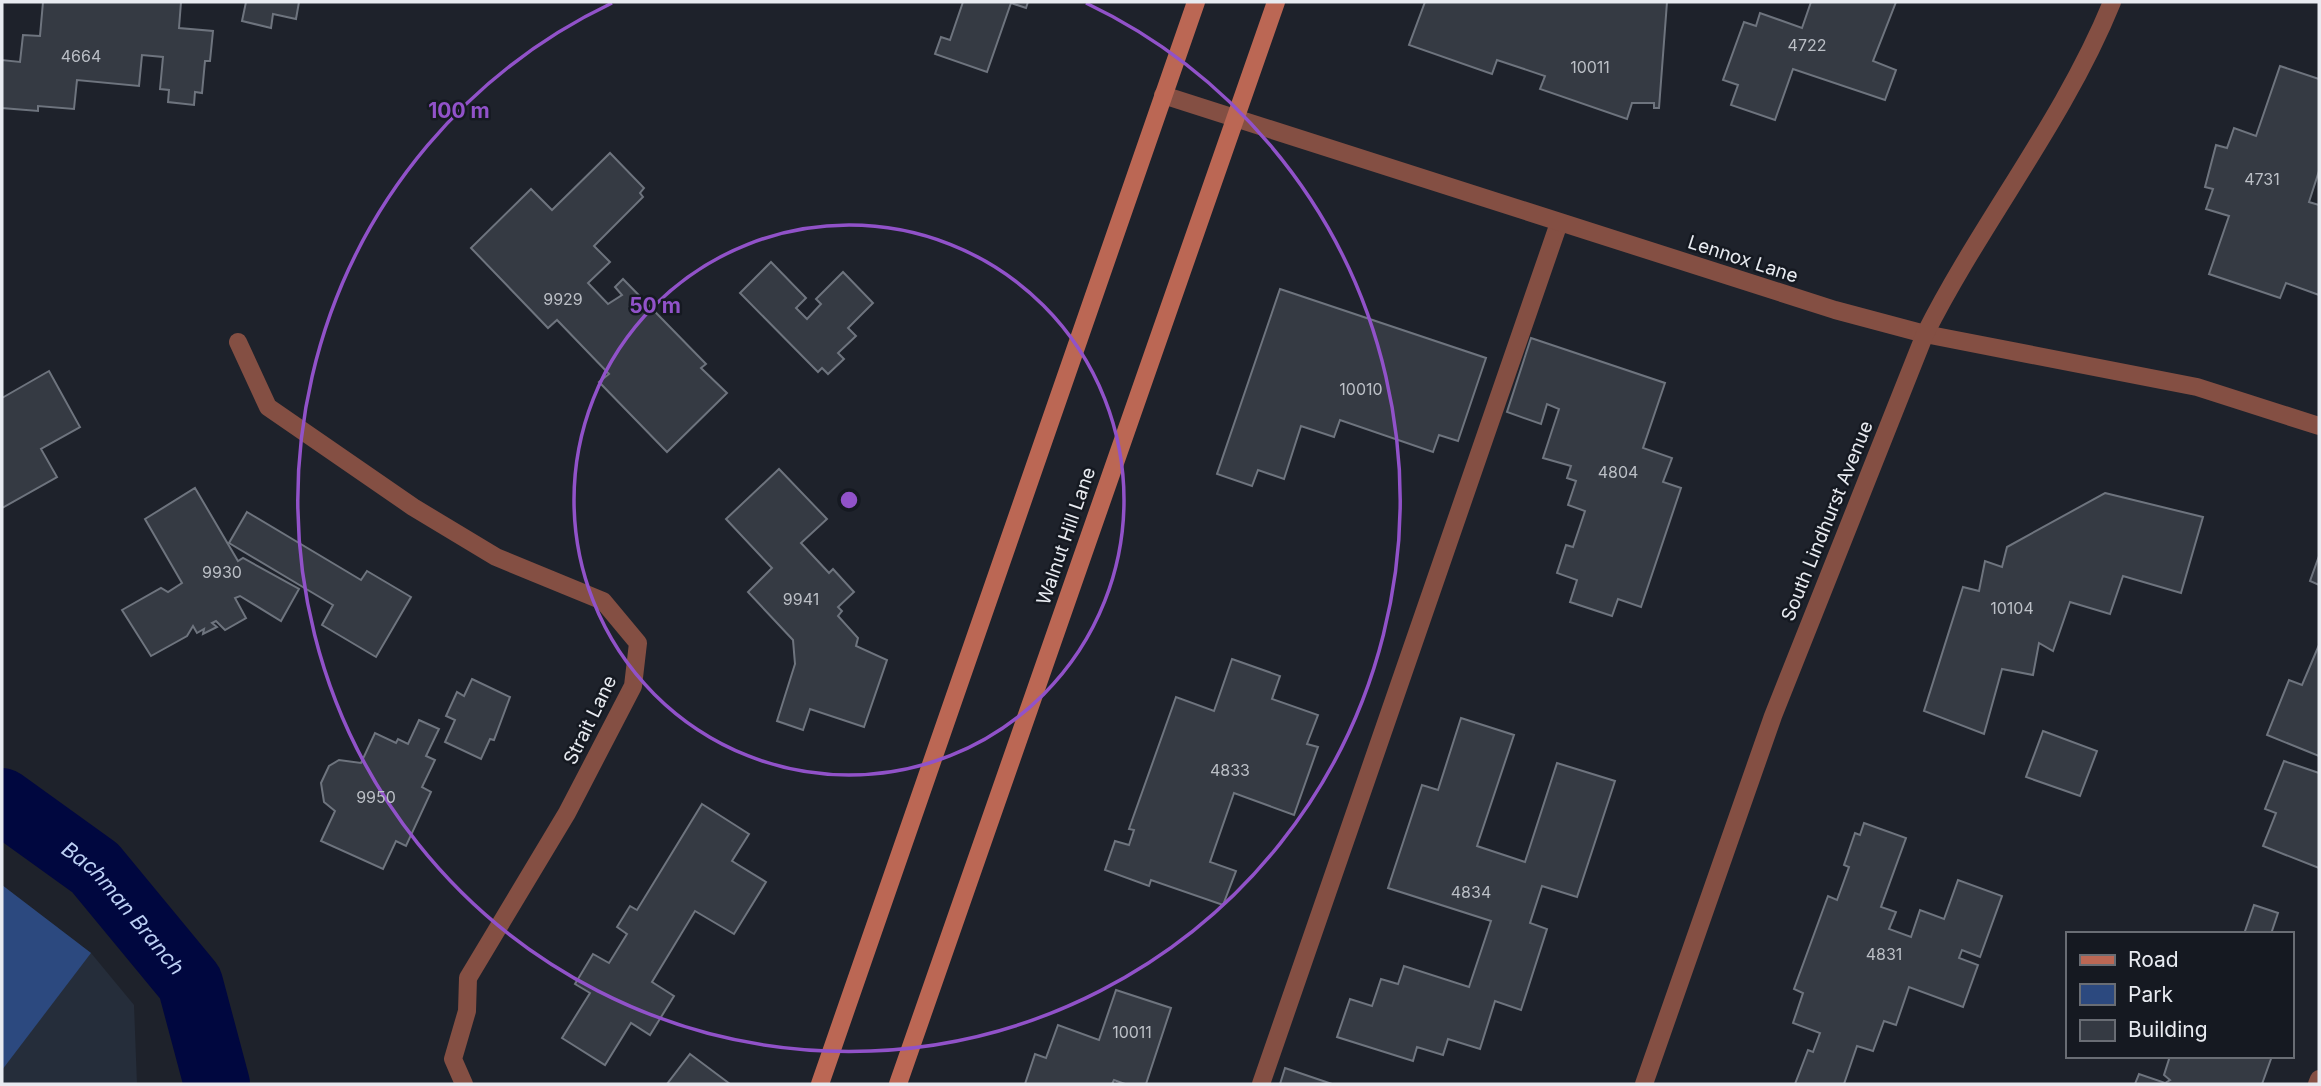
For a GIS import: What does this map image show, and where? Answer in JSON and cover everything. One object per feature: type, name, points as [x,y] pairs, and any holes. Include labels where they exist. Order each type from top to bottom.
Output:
[{"type":"main road","points":[[820,1084],[1196,2]]},
{"type":"main road","name":"Walnut Hill Lane","points":[[898,1084],[1276,2]]},
{"type":"street","name":"South Lindhurst Avenue","points":[[1644,1084],[1773,716],[1925,334],[1953,279],[2055,113],[2112,2]]},
{"type":"street","name":"Lennox Lane","points":[[1163,95],[1835,310],[1925,334],[2197,387],[2319,426]]},
{"type":"street","points":[[1261,1084],[1559,223]]},
{"type":"street","name":"Strait Lane","points":[[238,342],[268,407],[413,507],[496,557],[603,601],[638,643],[633,685],[568,813],[468,978],[467,1012],[453,1059],[464,1084]]},
{"type":"street","points":[[2317,1084],[2319,1079]]},
{"type":"shaded area","points":[[2,885],[91,953],[134,1005],[137,1084],[2,1084]]},
{"type":"green space","points":[[2,885],[91,953],[2,1070]]},
{"type":"building","points":[[43,2],[181,2],[179,28],[213,31],[210,61],[205,61],[202,93],[195,92],[194,105],[168,102],[169,90],[160,89],[163,57],[142,55],[139,86],[77,80],[74,109],[38,106],[38,111],[2,108],[2,60],[20,62],[23,35],[40,36]]},
{"type":"building","points":[[246,2],[299,2],[296,19],[273,14],[271,28],[242,21]]},
{"type":"building","points":[[963,2],[1028,2],[1026,8],[1011,3],[987,72],[935,54],[941,37],[950,40]]},
{"type":"building","points":[[1425,2],[1667,2],[1659,108],[1654,108],[1654,103],[1632,103],[1627,119],[1540,89],[1545,76],[1497,60],[1492,74],[1409,45]]},
{"type":"building","points":[[1811,2],[1896,2],[1873,61],[1896,70],[1885,100],[1793,69],[1775,120],[1731,105],[1738,85],[1723,80],[1744,22],[1756,26],[1760,13],[1802,28]]},
{"type":"building","points":[[2280,66],[2319,79],[2319,171],[2309,202],[2319,205],[2319,295],[2286,283],[2280,298],[2209,274],[2229,216],[2206,209],[2213,189],[2205,187],[2216,145],[2227,148],[2234,128],[2256,136]]},
{"type":"building","points":[[610,153],[644,188],[640,193],[643,197],[594,246],[610,262],[588,283],[608,304],[622,295],[615,287],[623,279],[706,364],[701,368],[727,393],[667,452],[599,382],[609,374],[557,320],[548,328],[471,248],[531,189],[552,210]]},
{"type":"building","points":[[771,262],[806,298],[796,308],[807,319],[821,304],[816,299],[843,272],[873,303],[848,328],[856,336],[838,353],[844,359],[828,374],[822,368],[818,372],[740,293]]},
{"type":"building","points":[[1280,289],[1486,358],[1458,441],[1439,435],[1433,452],[1340,420],[1334,437],[1301,426],[1284,479],[1258,470],[1252,486],[1217,474]]},
{"type":"building","points":[[1531,338],[1665,383],[1643,448],[1672,458],[1663,482],[1681,488],[1641,607],[1618,599],[1612,616],[1570,602],[1577,580],[1557,573],[1566,545],[1573,547],[1585,511],[1568,505],[1576,481],[1567,478],[1571,466],[1543,458],[1559,409],[1547,404],[1541,424],[1507,412]]},
{"type":"building","points":[[49,371],[80,427],[41,449],[57,477],[2,508],[2,398]]},
{"type":"building","points":[[779,469],[827,519],[801,543],[829,573],[833,569],[854,592],[838,607],[842,611],[838,616],[858,638],[856,646],[887,660],[864,727],[810,709],[803,730],[777,721],[795,664],[793,640],[748,592],[772,568],[726,519]]},
{"type":"building","points":[[195,488],[238,561],[243,558],[299,589],[281,621],[240,596],[235,598],[246,618],[225,630],[216,621],[212,623],[217,627],[203,634],[204,629],[197,633],[193,626],[187,636],[151,656],[122,610],[161,588],[168,592],[182,583],[145,519]]},
{"type":"building","points":[[2105,493],[2203,517],[2181,593],[2123,576],[2110,614],[2070,602],[2053,651],[2039,643],[2033,675],[2002,669],[1984,734],[1924,711],[1963,587],[1979,591],[1985,561],[2002,567],[2007,547]]},
{"type":"building","points":[[247,512],[361,580],[367,571],[411,597],[376,657],[322,625],[333,605],[229,543]]},
{"type":"building","points":[[2319,556],[2319,585],[2310,581]]},
{"type":"building","points":[[2319,645],[2319,756],[2267,735],[2289,680],[2302,685]]},
{"type":"building","points":[[1232,659],[1280,676],[1272,699],[1318,715],[1307,744],[1318,747],[1294,815],[1234,793],[1210,862],[1236,871],[1223,905],[1151,880],[1149,886],[1105,870],[1115,841],[1129,845],[1134,830],[1129,829],[1176,697],[1214,711]]},
{"type":"building","points":[[472,679],[510,697],[494,740],[490,739],[481,759],[445,742],[455,720],[446,716],[457,692],[464,696]]},
{"type":"building","points":[[1461,718],[1514,735],[1477,846],[1525,862],[1557,763],[1615,781],[1577,897],[1542,886],[1530,923],[1547,929],[1521,1010],[1495,1001],[1480,1049],[1448,1039],[1443,1055],[1417,1047],[1413,1061],[1337,1037],[1350,999],[1372,1006],[1381,979],[1398,984],[1404,966],[1469,987],[1491,921],[1388,888],[1422,785],[1438,790]]},
{"type":"building","points":[[419,720],[439,729],[426,756],[435,760],[422,787],[431,792],[406,846],[396,841],[383,869],[321,841],[335,811],[324,802],[321,783],[329,766],[339,760],[361,763],[375,733],[396,743],[398,739],[408,744]]},
{"type":"building","points":[[2043,731],[2097,751],[2080,796],[2026,777]]},
{"type":"building","points":[[2284,761],[2319,773],[2319,868],[2263,846],[2276,813],[2265,809]]},
{"type":"building","points":[[702,804],[749,834],[732,861],[766,882],[734,934],[695,911],[652,982],[674,996],[650,1035],[631,1023],[605,1065],[562,1038],[590,993],[575,984],[593,954],[609,963],[627,934],[617,927],[630,906],[637,910]]},
{"type":"building","points":[[1864,823],[1906,838],[1881,907],[1896,912],[1889,929],[1911,937],[1920,910],[1944,919],[1958,880],[2002,896],[1980,957],[1962,950],[1959,958],[1978,965],[1963,1007],[1909,987],[1896,1025],[1884,1021],[1873,1051],[1857,1046],[1844,1084],[1795,1084],[1808,1050],[1813,1052],[1820,1033],[1793,1023],[1803,993],[1794,989],[1828,896],[1837,900],[1849,867],[1844,865],[1855,833],[1860,835]]},
{"type":"building","points":[[2254,905],[2278,913],[2272,932],[2245,932]]},
{"type":"building","points":[[1116,990],[1171,1008],[1146,1084],[1125,1084],[1114,1080],[1112,1084],[1025,1084],[1035,1054],[1046,1058],[1058,1025],[1099,1040]]},
{"type":"building","points":[[690,1054],[730,1084],[667,1084]]},
{"type":"building","points":[[2169,1058],[2271,1058],[2262,1084],[2135,1084],[2139,1074],[2165,1083],[2170,1080],[2164,1075]]},
{"type":"building","points":[[1285,1068],[1332,1084],[1280,1084]]},
{"type":"waterway","name":"Bachman Branch","points":[[2,801],[95,868],[190,983],[217,1084]]}]
